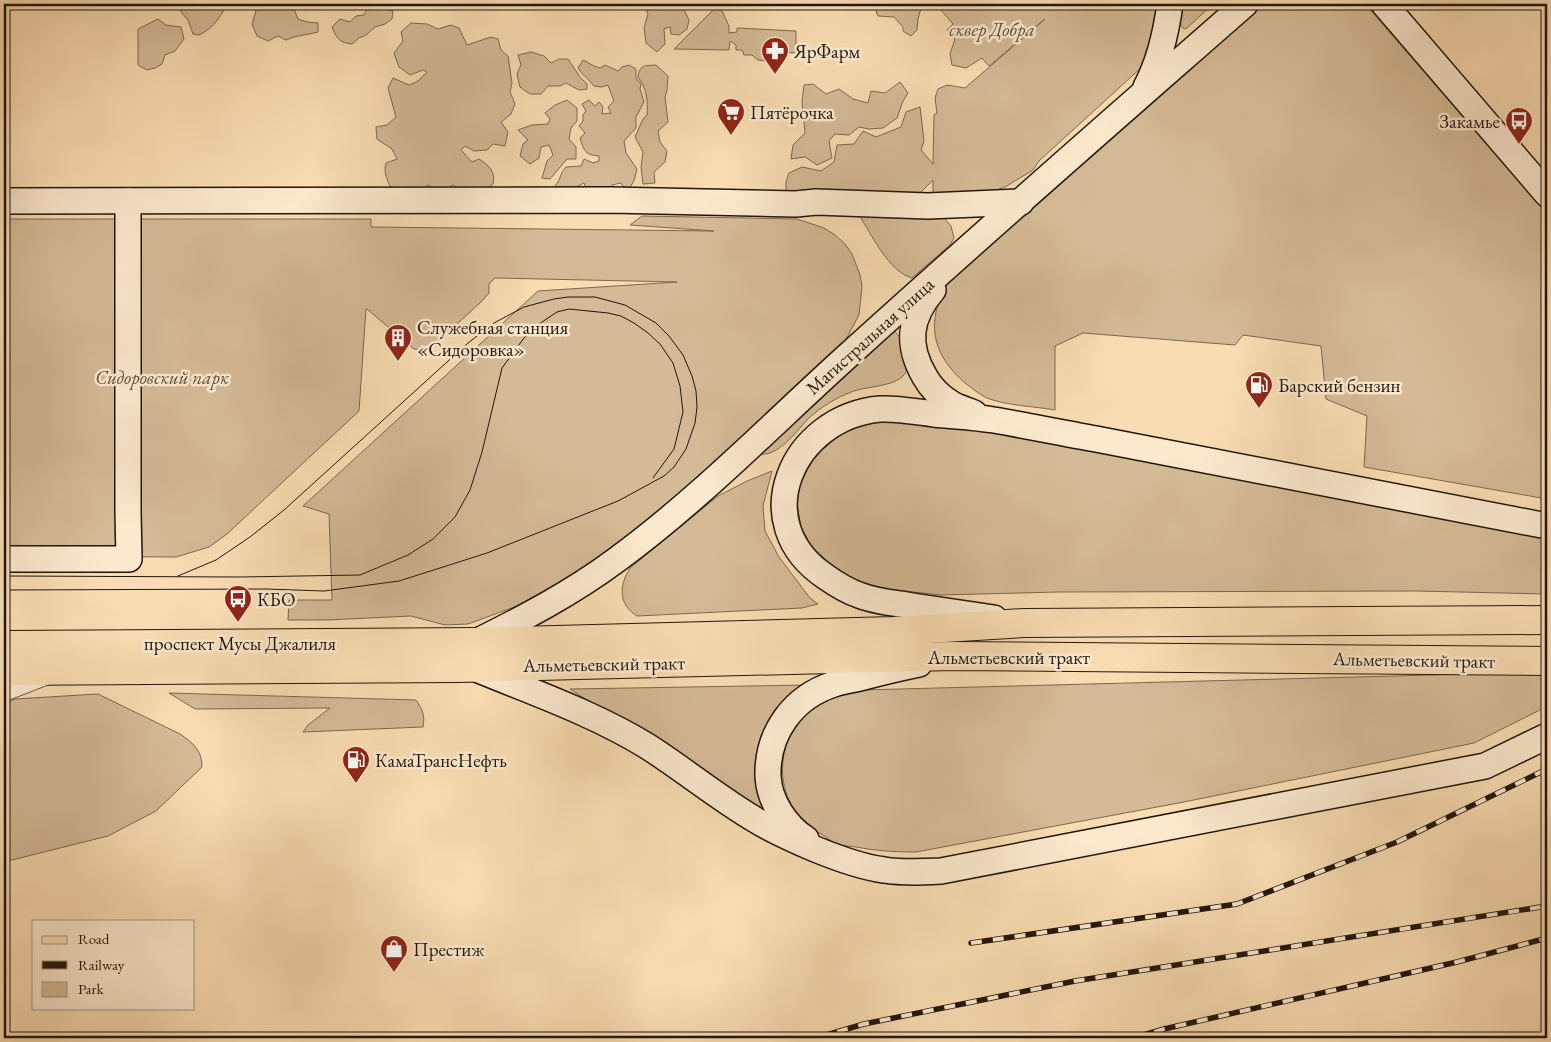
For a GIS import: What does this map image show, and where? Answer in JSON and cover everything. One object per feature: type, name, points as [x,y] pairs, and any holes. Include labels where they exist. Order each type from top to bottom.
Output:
[{"type":"main road","points":[[1141,95],[1153,74],[1161,51],[1170,4]]},
{"type":"main road","name":"Магистральная улица","points":[[474,655],[525,617],[615,562],[685,505],[853,351],[1245,4]]},
{"type":"main road","points":[[1384,4],[1547,194]]},
{"type":"main road","points":[[4,201],[612,200],[796,204],[816,202],[928,206],[1021,202]]},
{"type":"main road","points":[[4,559],[129,559],[128,201]]},
{"type":"main road","points":[[961,255],[923,302],[913,328],[914,354],[929,384],[941,396],[952,404],[993,420]]},
{"type":"main road","points":[[1024,623],[873,600],[846,589],[822,575],[801,555],[791,538],[784,508],[784,494],[788,477],[802,451],[823,432],[843,419],[871,411],[888,409],[993,420],[1300,477],[1547,526]]},
{"type":"main road","name":"Альметьевский тракт","points":[[474,655],[1024,623],[1547,620]]},
{"type":"main road","name":"проспект Мусы Джалиля","points":[[4,645],[474,655]]},
{"type":"main road","points":[[474,655],[647,746],[753,818],[780,834],[833,857],[883,870],[941,871],[1485,766],[1547,736]]},
{"type":"main road","name":"Альметьевский тракт","points":[[474,655],[952,656],[1547,661]]},
{"type":"main road","name":"проспект Мусы Джалиля","points":[[4,671],[60,671],[474,655]]},
{"type":"main road","points":[[833,857],[800,835],[788,823],[778,809],[772,794],[768,765],[772,743],[781,725],[805,699],[818,690],[834,684],[952,656]]},
{"type":"street","points":[[4,692],[60,671]]},
{"type":"green space","points":[[180,4],[218,4],[224,10],[213,25],[199,35],[193,34],[188,20],[181,12]]},
{"type":"green space","points":[[255,4],[271,4],[277,9],[294,9],[298,19],[318,23],[318,32],[286,40],[278,36],[268,41],[257,36],[252,24],[256,11],[252,6]]},
{"type":"green space","points":[[369,4],[375,4],[378,7],[393,11],[392,19],[385,24],[375,27],[352,44],[339,39],[332,27],[340,19],[350,22],[356,16],[364,15]]},
{"type":"green space","points":[[643,4],[681,4],[689,20],[687,29],[679,35],[671,34],[670,27],[664,29],[665,44],[657,52],[646,43],[644,28],[648,14]]},
{"type":"green space","points":[[719,4],[729,26],[729,33],[737,32],[737,28],[796,31],[796,53],[783,52],[773,62],[758,60],[752,55],[744,55],[742,50],[736,50],[736,45],[730,41],[729,50],[674,49]]},
{"type":"green space","points":[[875,4],[916,4],[921,8],[917,30],[911,36],[903,31],[903,27],[894,17],[878,16]]},
{"type":"green space","name":"сквер Добра","points":[[936,4],[1156,4],[1155,31],[1143,66],[1039,161],[1033,170],[1005,187],[991,192],[933,194],[933,180],[919,194],[786,194],[786,182],[789,173],[802,167],[821,171],[834,162],[837,145],[854,144],[863,131],[876,137],[901,127],[906,112],[920,107],[924,141],[921,150],[933,164],[934,115],[937,113],[935,98],[938,89],[947,85],[965,88],[1045,19],[989,66],[982,58],[966,68],[952,65],[950,54],[955,39],[947,30],[953,24]]},
{"type":"green space","points":[[1179,4],[1213,4],[1184,29],[1179,21]]},
{"type":"green space","points":[[1257,4],[1365,4],[1547,214],[1547,499],[1364,467],[1367,416],[1326,399],[1321,346],[1243,335],[1235,345],[1083,333],[1055,346],[1055,410],[995,401],[987,398],[965,383],[955,373],[940,352],[936,341],[935,317],[945,286],[952,277]]},
{"type":"green space","points":[[158,19],[166,25],[181,27],[184,39],[175,51],[165,55],[162,64],[147,70],[138,65],[138,29]]},
{"type":"green space","points":[[411,23],[427,24],[438,29],[451,25],[459,28],[467,45],[491,37],[498,39],[501,50],[508,56],[512,83],[510,92],[515,104],[511,114],[501,122],[508,132],[505,146],[493,144],[487,150],[474,151],[465,146],[461,150],[472,162],[479,159],[489,166],[493,172],[493,184],[482,191],[473,194],[453,185],[441,192],[428,185],[414,193],[393,191],[388,181],[385,170],[386,163],[397,159],[392,149],[377,139],[376,127],[387,125],[396,117],[388,88],[393,78],[409,85],[418,81],[427,72],[423,70],[410,75],[399,67],[394,53],[403,41],[401,32]]},
{"type":"green space","points":[[531,52],[544,56],[551,63],[559,59],[568,59],[587,84],[587,89],[579,90],[566,83],[560,86],[548,86],[541,94],[530,94],[520,87],[517,74],[521,65],[518,55]]},
{"type":"green space","points":[[583,60],[600,68],[605,65],[618,71],[622,67],[629,65],[636,69],[636,78],[641,84],[640,89],[644,102],[636,117],[636,128],[624,141],[626,153],[637,169],[634,181],[627,192],[621,183],[612,185],[610,192],[588,193],[584,183],[565,193],[555,186],[566,167],[581,166],[584,159],[593,163],[599,161],[599,156],[586,152],[580,138],[585,133],[579,126],[583,121],[583,115],[586,111],[582,104],[589,100],[595,106],[599,102],[603,107],[602,114],[611,113],[608,107],[614,101],[608,85],[602,87],[594,86],[578,68]]},
{"type":"green space","points":[[656,65],[668,76],[665,97],[668,122],[658,131],[660,142],[667,151],[665,162],[654,172],[655,183],[643,184],[641,167],[643,152],[635,137],[643,119],[647,115],[647,104],[645,90],[638,77],[643,66]]},
{"type":"green space","points":[[900,82],[908,93],[897,118],[883,128],[869,129],[859,127],[849,135],[835,134],[829,141],[832,158],[817,165],[805,157],[791,159],[793,145],[805,133],[802,102],[804,85],[813,84],[826,94],[839,89],[853,99],[868,103],[871,91],[885,93]]},
{"type":"green space","points":[[567,100],[577,108],[577,121],[571,128],[569,139],[576,147],[576,159],[567,159],[550,179],[542,178],[547,161],[553,155],[549,145],[541,147],[539,158],[530,164],[520,156],[523,144],[528,140],[518,130],[532,125],[548,124],[550,119],[545,113],[555,105]]},
{"type":"green space","points":[[859,215],[943,217],[951,226],[954,238],[950,245],[912,278],[895,268],[888,260]]},
{"type":"green space","name":"Сидоровский парк","points":[[642,216],[797,219],[824,228],[845,244],[852,254],[862,286],[859,315],[844,343],[688,490],[587,566],[547,591],[517,606],[468,624],[445,625],[411,616],[288,620],[289,600],[332,600],[329,514],[303,506],[538,291],[677,282],[495,278],[489,284],[489,293],[482,301],[431,348],[422,350],[414,349],[366,309],[359,411],[227,534],[209,547],[176,557],[4,556],[4,219],[371,219],[371,227],[714,231],[630,225]]},
{"type":"green space","points":[[893,330],[903,343],[908,364],[905,373],[900,379],[883,385],[854,391],[836,399],[812,415],[780,447],[767,454],[760,454]]},
{"type":"green space","points":[[904,417],[1547,531],[1547,594],[1416,591],[1058,592],[941,595],[886,589],[860,582],[838,571],[812,547],[801,527],[797,503],[800,484],[810,459],[847,424]]},
{"type":"green space","points":[[772,471],[763,506],[765,531],[779,557],[810,598],[818,604],[802,608],[637,616],[626,606],[622,588],[630,568],[718,496]]},
{"type":"green space","points":[[1547,672],[1547,704],[1538,711],[1474,743],[1184,802],[916,852],[879,850],[835,843],[802,821],[791,804],[784,787],[782,768],[791,733],[801,718],[815,705],[832,695],[843,692]]},
{"type":"green space","points":[[809,685],[779,714],[780,824],[570,689]]},
{"type":"green space","points":[[169,693],[416,700],[423,713],[424,723],[423,727],[303,732],[308,725],[330,708],[195,709]]},
{"type":"green space","points":[[98,694],[180,734],[198,751],[202,767],[156,811],[108,836],[4,862],[4,704],[15,699]]},
{"type":"tram line","points":[[4,590],[266,589],[324,591],[399,581],[487,553],[618,501],[664,476],[674,467],[686,449],[695,423],[696,391],[692,376],[683,355],[669,336],[656,323],[625,305],[595,297],[568,297],[524,307],[494,323],[468,343],[284,510],[250,537],[216,560],[178,576]]},
{"type":"tram line","points":[[4,576],[240,577],[360,575],[408,555],[433,539],[455,517],[470,490],[482,452],[502,368],[524,338],[542,322],[557,312],[569,309],[621,316],[648,333],[660,344],[673,363],[680,386],[683,412],[674,449],[653,478]]},
{"type":"railway","points":[[971,943],[1237,904],[1397,842],[1547,769]]},
{"type":"railway","points":[[816,1038],[864,1024],[1075,981],[1547,906]]},
{"type":"railway","points":[[1133,1038],[1164,1029],[1457,962],[1547,938]]},
{"type":"place","name":"ЯрФарм","points":[[775,75]]},
{"type":"place","name":"Пятёрочка","points":[[731,136]]},
{"type":"place","name":"Закамье","points":[[1519,145]]},
{"type":"place","name":"Служебная станция «Сидоровка»","points":[[398,362]]},
{"type":"place","name":"Барский бензин","points":[[1259,409]]},
{"type":"place","name":"КБО","points":[[238,623]]},
{"type":"place","name":"КамаТрансНефть","points":[[356,784]]},
{"type":"place","name":"Престиж","points":[[394,973]]}]
